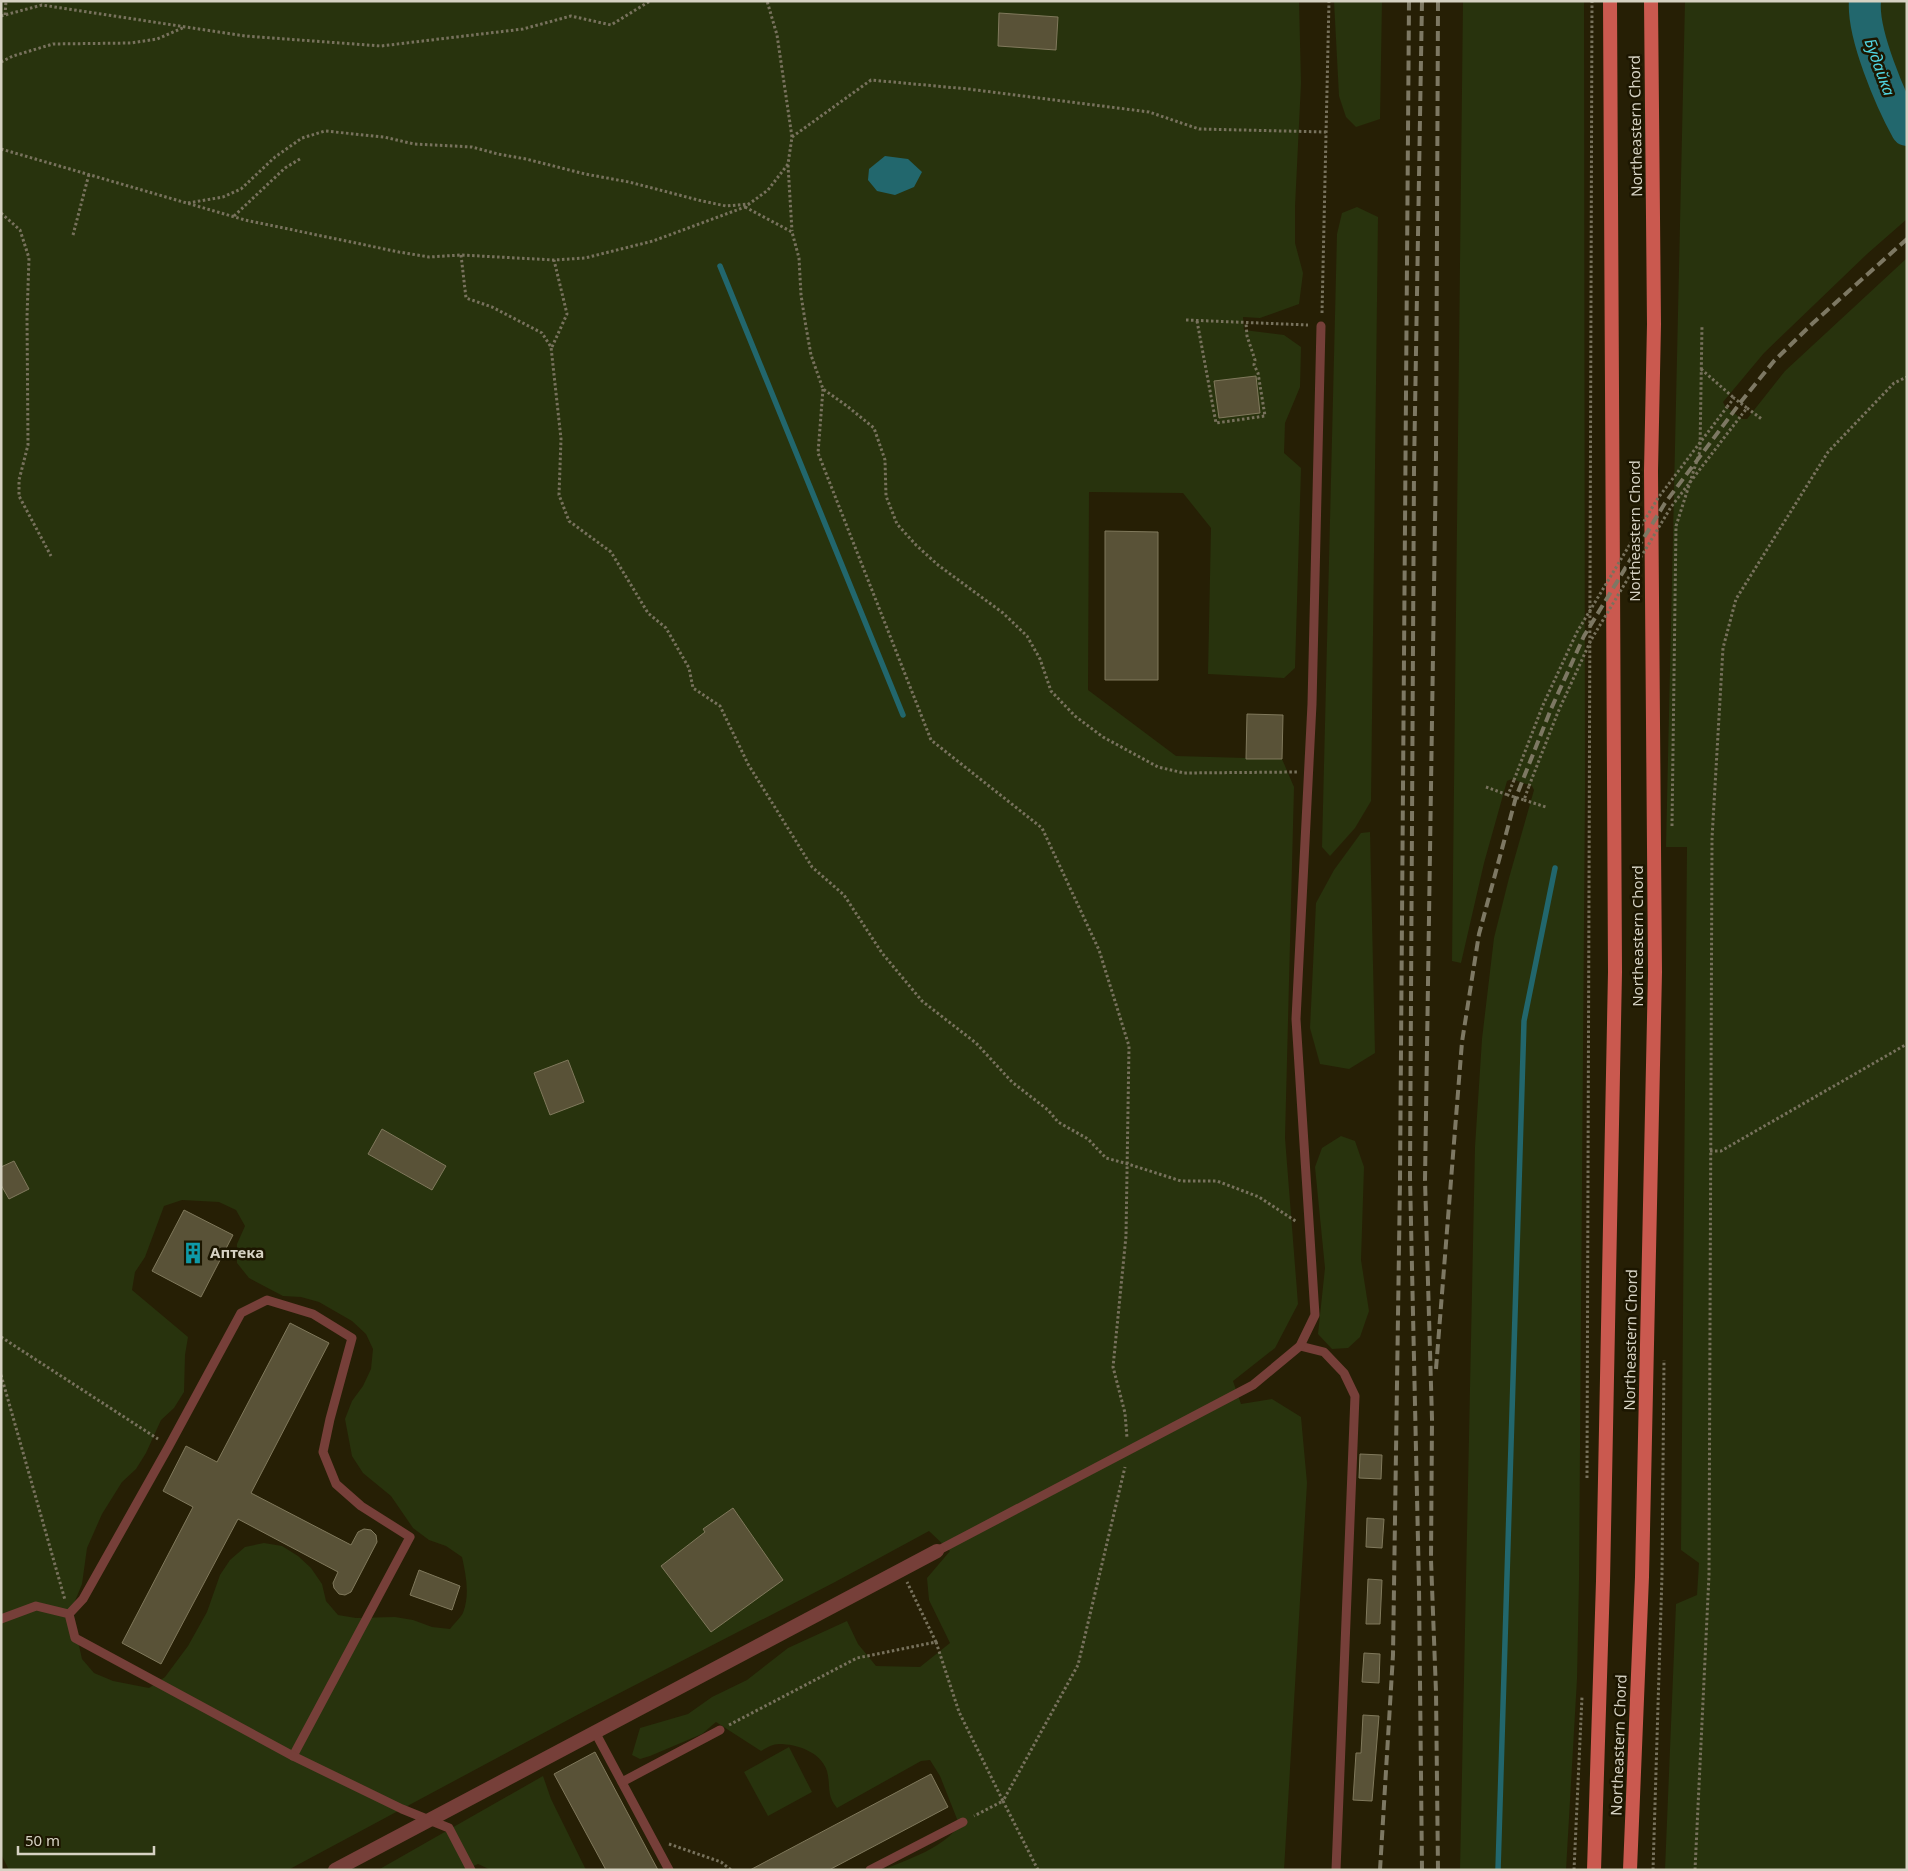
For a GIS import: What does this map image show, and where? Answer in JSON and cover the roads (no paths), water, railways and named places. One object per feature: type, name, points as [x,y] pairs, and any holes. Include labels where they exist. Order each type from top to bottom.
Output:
[{"type":"main road","name":"Northeastern Chord","points":[[1594,1870],[1604,1571],[1615,972],[1610,1]]},
{"type":"main road","name":"Northeastern Chord","points":[[1630,1870],[1642,1578],[1655,972],[1651,481],[1654,324],[1651,1]]},
{"type":"street","points":[[335,1870],[938,1552]]},
{"type":"lane","points":[[938,1552],[1253,1384],[1300,1346],[1315,1315],[1296,1019],[1312,704],[1321,326]]},
{"type":"lane","points":[[69,1614],[83,1599],[241,1313],[267,1300],[313,1314],[352,1338],[330,1419],[324,1452],[336,1484],[361,1506],[410,1537],[294,1756]]},
{"type":"lane","points":[[1300,1346],[1324,1352],[1344,1373],[1355,1396],[1338,1867]]},
{"type":"lane","points":[[1,1620],[36,1606],[69,1614]]},
{"type":"lane","points":[[69,1614],[75,1638],[294,1756],[402,1809],[449,1828],[472,1870]]},
{"type":"lane","points":[[622,1782],[720,1730]]},
{"type":"lane","points":[[595,1732],[669,1870]]},
{"type":"lane","points":[[870,1870],[963,1822]]},
{"type":"water","points":[[885,156],[908,159],[922,172],[914,187],[895,195],[877,191],[868,180],[869,169]]},
{"type":"waterway","name":"Будайка","points":[[1865,1],[1865,15],[1873,49],[1893,102],[1907,130]]},
{"type":"waterway","points":[[720,266],[903,715]]},
{"type":"waterway","points":[[1498,1870],[1524,1021],[1555,868]]},
{"type":"railway","points":[[1380,1870],[1393,1655],[1400,1181],[1409,1]]},
{"type":"railway","points":[[1422,1],[1414,469],[1410,1177],[1419,1587],[1422,1870]]},
{"type":"railway","points":[[1438,1],[1436,458],[1425,1180],[1432,1419],[1431,1560],[1436,1692],[1438,1870]]},
{"type":"railway","points":[[1436,1369],[1462,1042],[1479,934],[1516,797],[1551,709],[1584,636],[1665,503],[1740,403],[1774,361],[1813,323],[1907,239]]},
{"type":"place","name":"Аптека","points":[[193,1253]]}]
